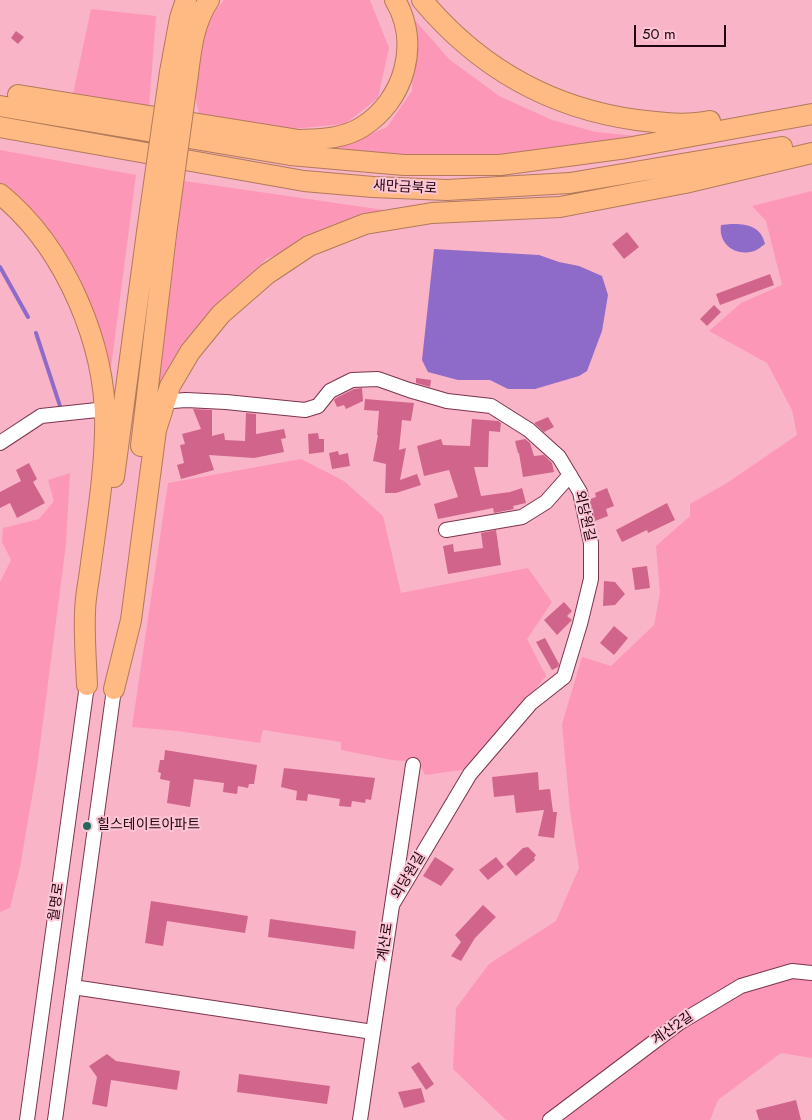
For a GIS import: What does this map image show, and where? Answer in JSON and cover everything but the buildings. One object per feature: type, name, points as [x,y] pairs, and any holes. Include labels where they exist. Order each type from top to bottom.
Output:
[{"type":"highway","points":[[87,684],[179,73],[178,26],[186,0]]},
{"type":"highway","points":[[179,73],[204,7],[209,0]]},
{"type":"highway","points":[[0,93],[299,140],[331,139],[361,128],[380,113],[395,94],[404,72],[408,48],[405,24],[395,0]]},
{"type":"highway","points":[[422,0],[456,38],[506,75],[536,91],[589,110],[656,122],[695,124],[812,101]]},
{"type":"highway","name":"새만금북로","points":[[0,106],[290,156],[404,165],[500,165],[627,148],[812,114]]},
{"type":"highway","name":"새만금북로","points":[[0,128],[304,181],[373,187],[447,190],[570,183],[764,151],[812,141]]},
{"type":"highway","points":[[114,689],[131,620],[156,430],[170,386],[190,352],[221,314],[266,274],[309,246],[365,224],[432,213],[560,207],[685,183],[812,153]]},
{"type":"highway","points":[[0,194],[29,223],[50,250],[73,291],[92,337],[105,399],[102,474],[85,613],[87,684]]},
{"type":"highway","points":[[114,689],[156,233]]},
{"type":"street","name":"외당원길","points":[[173,401],[226,402],[305,410],[318,406],[330,390],[352,380],[378,379],[448,401],[491,406],[529,430],[559,457],[580,492],[591,543],[591,579],[564,678],[531,703],[470,774],[392,905]]},
{"type":"street","points":[[0,443],[41,416],[97,410]]},
{"type":"street","points":[[446,530],[522,517],[546,502],[570,475]]},
{"type":"street","name":"월명로","points":[[27,1120],[87,684]]},
{"type":"street","name":"월명로","points":[[55,1120],[114,689]]},
{"type":"street","name":"계산로","points":[[360,1120],[413,765]]},
{"type":"street","name":"계산2길","points":[[550,1120],[679,1023],[740,986],[792,971],[812,973]]},
{"type":"street","points":[[73,987],[373,1032]]},
{"type":"shaded area","points":[[224,0],[370,0],[389,48],[378,98],[345,124],[281,130],[199,114],[195,97],[198,55],[211,19]]},
{"type":"shaded area","points":[[91,9],[156,16],[149,107],[73,94]]},
{"type":"shaded area","points":[[413,18],[449,59],[499,96],[552,120],[596,132],[645,137],[556,151],[490,156],[410,156],[330,151],[387,127],[412,91]]},
{"type":"shaded area","points":[[0,150],[136,175],[109,383],[103,344],[0,187]]},
{"type":"shaded area","points":[[184,181],[384,210],[266,259],[190,337],[158,385]]},
{"type":"shaded area","points":[[812,191],[812,1058],[781,1053],[718,1100],[710,1120],[506,1120],[453,1069],[456,1008],[489,964],[556,921],[579,868],[570,811],[562,724],[582,657],[611,666],[654,625],[660,593],[656,546],[690,516],[690,504],[727,483],[797,435],[792,410],[767,363],[709,331],[741,303],[782,285],[766,221],[752,206]]},
{"type":"shaded area","points":[[731,224],[752,227],[760,233],[765,244],[747,252],[735,250],[725,243],[721,232],[721,225]]},
{"type":"shaded area","points":[[434,249],[539,255],[579,266],[602,276],[608,295],[602,331],[587,371],[579,376],[535,389],[508,389],[490,380],[458,380],[428,372],[422,360]]},
{"type":"shaded area","points":[[301,459],[344,481],[383,516],[401,593],[528,568],[552,602],[527,639],[546,676],[469,769],[425,775],[419,762],[392,760],[341,750],[341,742],[263,730],[260,743],[178,731],[132,727],[168,483]]},
{"type":"shaded area","points":[[70,473],[66,544],[37,768],[20,867],[10,908],[0,912],[0,582],[11,560],[2,542],[3,528],[39,519],[54,501],[48,480]]},
{"type":"waterway","points":[[0,267],[28,317]]},
{"type":"waterway","points":[[36,333],[61,409]]},
{"type":"place","name":"힐스테이트아파트","points":[[87,826]]}]
